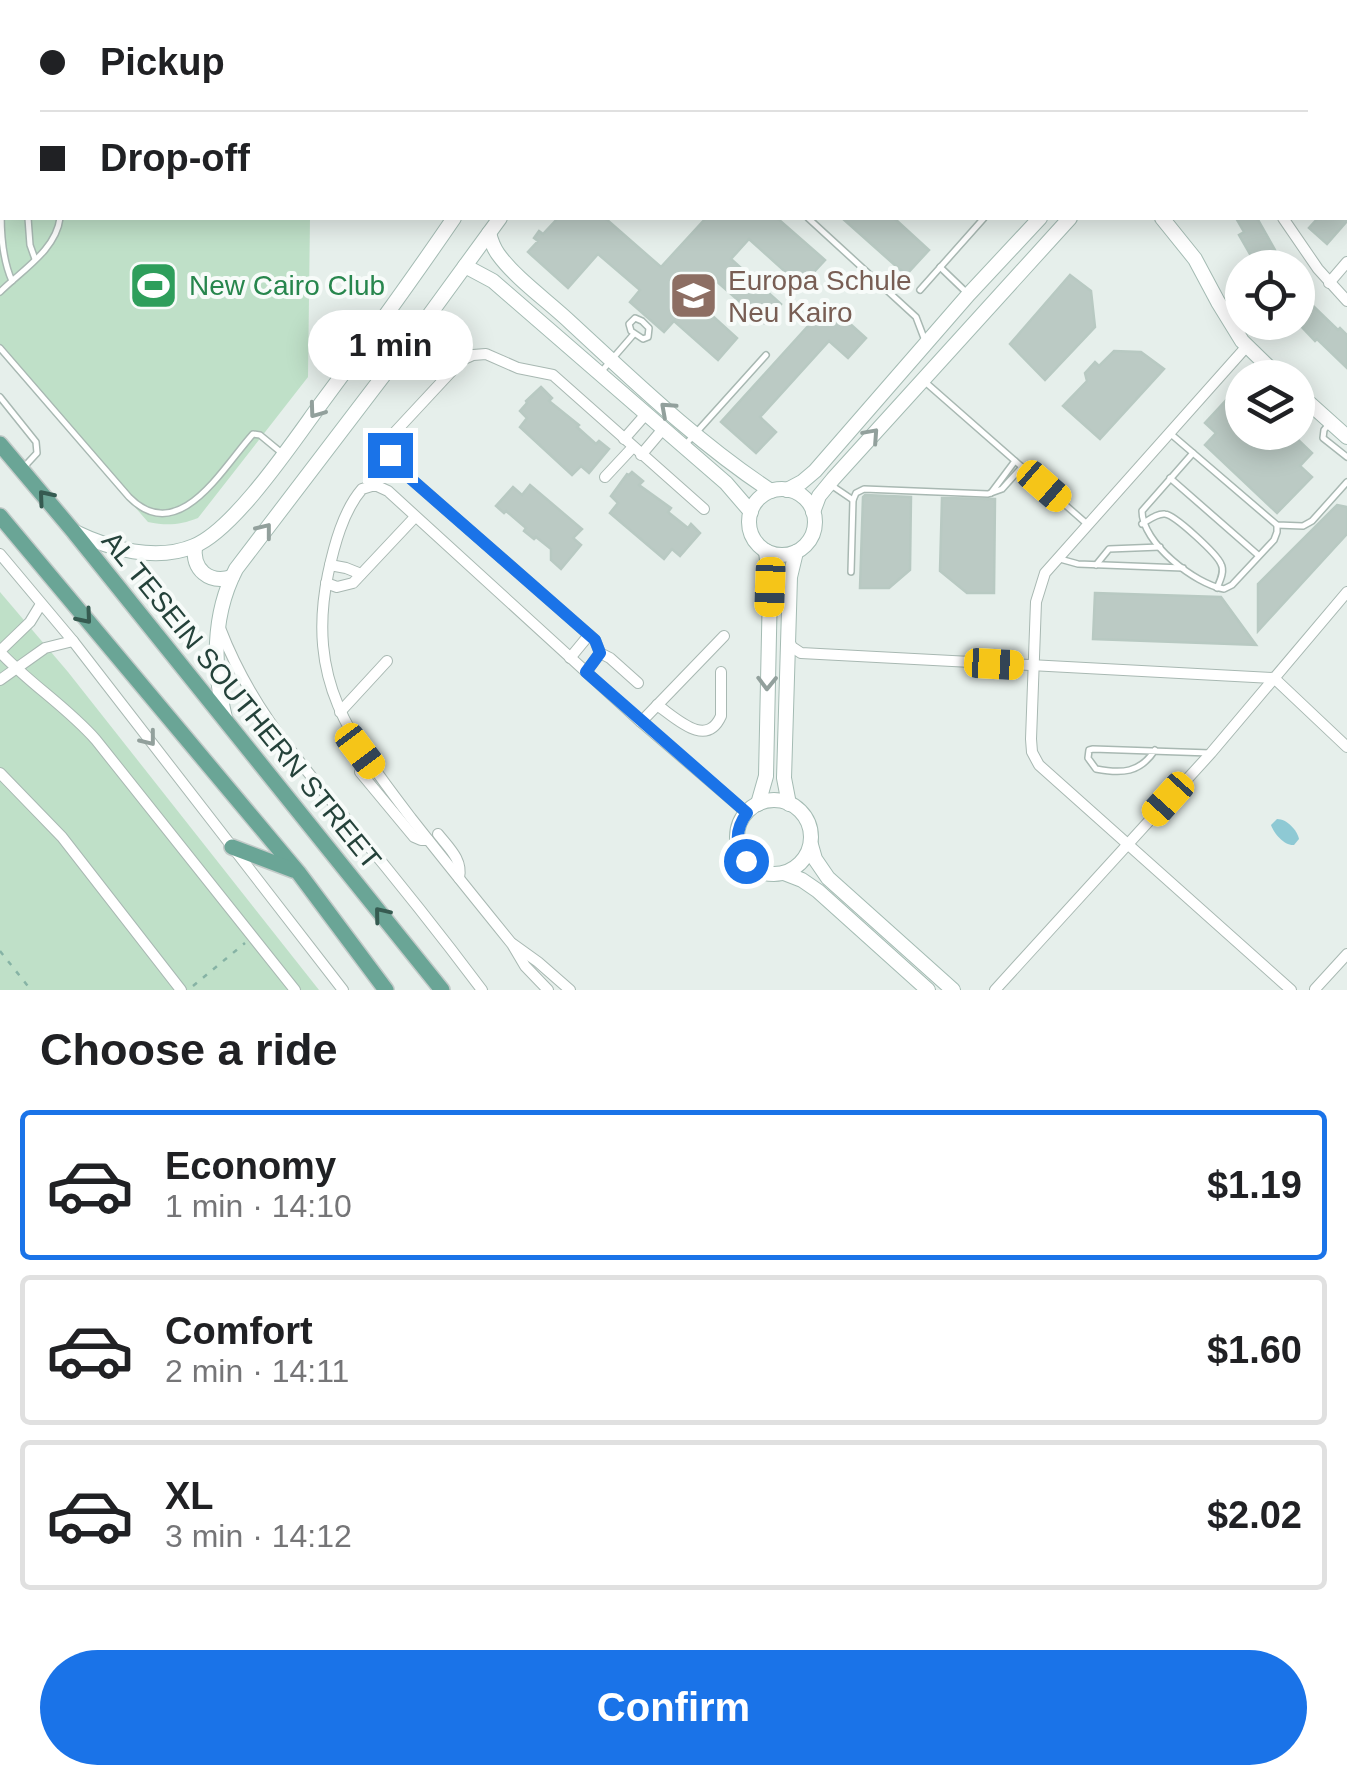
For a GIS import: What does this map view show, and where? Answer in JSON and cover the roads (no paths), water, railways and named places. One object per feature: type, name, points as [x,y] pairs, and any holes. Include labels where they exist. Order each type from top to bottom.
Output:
[{"type":"main road","name":"AL TESEIN SOUTHERN STREET","points":[[0,444],[442,990]]},
{"type":"main road","points":[[0,516],[298,872],[386,990]]},
{"type":"main road","points":[[232,846],[298,872]]},
{"type":"street","points":[[74,532],[105,545],[161,553],[196,546],[226,524],[283,455],[453,220]]},
{"type":"street","points":[[226,719],[218,682],[219,626],[232,577],[499,220]]},
{"type":"street","points":[[1038,220],[968,294],[934,322],[924,346],[815,471],[787,490],[762,496],[751,512],[750,530],[766,551],[786,555],[808,542],[814,528],[813,512],[829,483],[1068,220]]},
{"type":"street","points":[[1284,220],[1329,283],[1347,300]]},
{"type":"street","points":[[1163,221],[1195,259],[1218,302],[1247,346],[1261,360]]},
{"type":"street","points":[[489,233],[502,258],[535,290],[726,461],[770,492]]},
{"type":"street","points":[[1329,283],[1347,262]]},
{"type":"street","points":[[465,266],[493,281],[726,483],[751,512]]},
{"type":"street","points":[[521,306],[535,290]]},
{"type":"street","points":[[552,333],[565,317]]},
{"type":"street","points":[[1247,346],[1045,573],[1038,591],[1032,752],[1039,766],[1291,990]]},
{"type":"street","points":[[638,683],[600,653],[589,634],[394,464],[388,450],[390,441],[457,364],[480,354],[492,356],[518,368],[553,375],[704,509]]},
{"type":"street","points":[[1315,408],[1347,436]]},
{"type":"street","points":[[633,447],[646,414]]},
{"type":"street","points":[[605,477],[633,447],[663,430]]},
{"type":"street","points":[[548,990],[525,966],[433,837],[360,751],[340,712],[324,654],[322,620],[330,565],[348,513],[362,489],[380,486],[641,722],[752,809]]},
{"type":"street","points":[[787,490],[807,501],[813,512]]},
{"type":"street","points":[[326,583],[342,587],[353,583],[416,517]]},
{"type":"street","points":[[196,546],[194,556],[201,572],[219,580],[232,577]]},
{"type":"street","points":[[752,809],[777,801],[789,804],[807,820],[810,845],[798,866],[784,873],[759,871],[742,854],[738,833],[766,776],[770,587],[766,551]]},
{"type":"street","points":[[789,804],[784,783],[790,578],[796,552]]},
{"type":"street","points":[[0,554],[73,641],[343,990]]},
{"type":"street","points":[[330,565],[361,574]]},
{"type":"street","points":[[995,990],[1210,752],[1347,592]]},
{"type":"street","points":[[41,604],[30,622],[0,652],[84,726],[120,767],[295,990]]},
{"type":"street","points":[[219,626],[249,692],[276,732],[434,925],[482,990]]},
{"type":"street","points":[[570,658],[589,634]]},
{"type":"street","points":[[641,722],[724,636]]},
{"type":"street","points":[[0,680],[45,648],[73,641]]},
{"type":"street","points":[[768,648],[788,643]]},
{"type":"street","points":[[788,643],[801,652],[1274,678],[1347,747]]},
{"type":"street","points":[[586,672],[600,653]]},
{"type":"street","points":[[340,712],[387,661]]},
{"type":"street","points":[[657,706],[695,730],[712,730],[721,716],[720,672]]},
{"type":"street","points":[[360,772],[414,836],[421,840],[433,837]]},
{"type":"street","points":[[0,773],[62,837],[185,990]]},
{"type":"street","points":[[810,845],[828,878],[953,990]]},
{"type":"street","points":[[784,873],[818,892],[928,990]]},
{"type":"street","points":[[512,944],[570,990]]},
{"type":"street","points":[[1315,990],[1347,954]]},
{"type":"lane","points":[[2,220],[4,264],[12,281]]},
{"type":"lane","points":[[28,220],[35,259]]},
{"type":"lane","points":[[0,292],[55,238],[60,220]]},
{"type":"lane","points":[[810,220],[916,317],[924,346]]},
{"type":"lane","points":[[920,290],[982,220]]},
{"type":"lane","points":[[940,268],[968,294]]},
{"type":"lane","points":[[916,317],[934,322]]},
{"type":"lane","points":[[635,318],[650,331],[646,339],[634,334],[629,324],[635,318]]},
{"type":"lane","points":[[600,374],[634,334]]},
{"type":"lane","points":[[0,348],[129,497],[150,511],[166,514],[188,507],[253,434],[260,435],[283,455]]},
{"type":"lane","points":[[684,447],[766,355]]},
{"type":"lane","points":[[922,379],[1087,524]]},
{"type":"lane","points":[[0,397],[36,442],[37,453],[22,469]]},
{"type":"lane","points":[[1331,422],[1323,438],[1347,458]]},
{"type":"lane","points":[[1169,432],[1277,525],[1303,526],[1312,521],[1347,482]]},
{"type":"lane","points":[[1193,453],[1142,511],[1142,524],[1182,568],[1224,590],[1274,540],[1277,525]]},
{"type":"lane","points":[[991,493],[1015,461]]},
{"type":"lane","points":[[851,572],[856,493],[864,489],[991,493],[1002,489],[1022,467]]},
{"type":"lane","points":[[1170,478],[1258,556]]},
{"type":"lane","points":[[829,483],[854,500]]},
{"type":"lane","points":[[1142,524],[1159,514],[1168,514],[1185,527],[1221,562],[1217,588]]},
{"type":"lane","points":[[1096,565],[1109,550],[1160,547]]},
{"type":"lane","points":[[1057,558],[1078,564],[1182,568]]},
{"type":"lane","points":[[1156,750],[1136,769],[1096,769],[1088,758],[1089,750],[1093,749],[1156,750],[1210,752]]},
{"type":"water","points":[[1277,819],[1296,832],[1299,839],[1294,845],[1275,832],[1271,825]]},
{"type":"place","name":"New Cairo Club","points":[[154,285]]},
{"type":"place","name":"Europa Schule Neu Kairo","points":[[693,296]]}]
